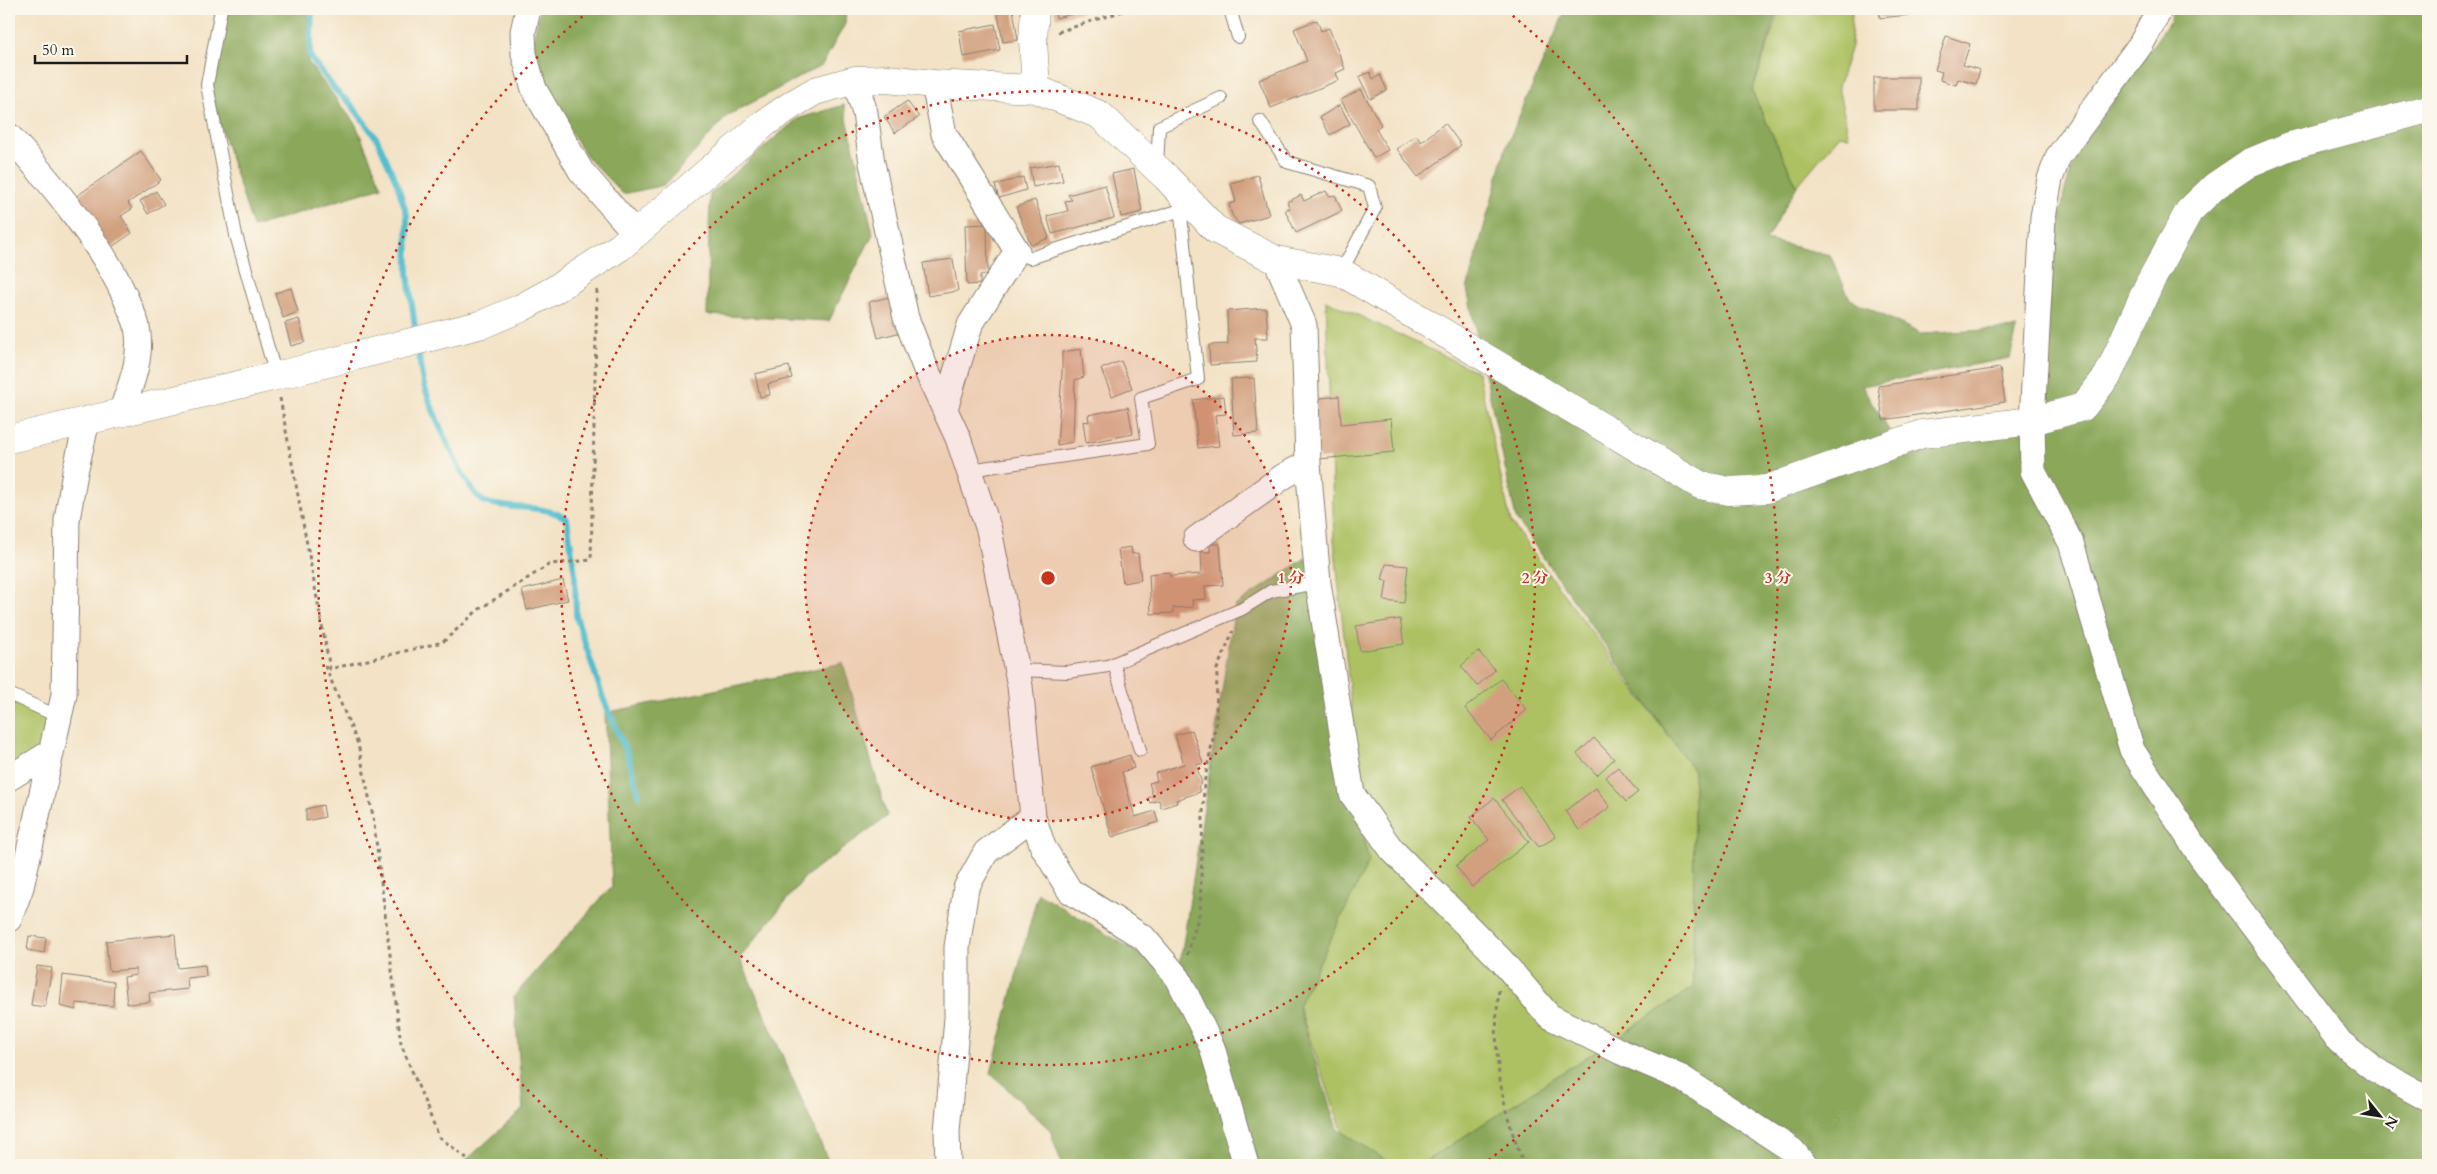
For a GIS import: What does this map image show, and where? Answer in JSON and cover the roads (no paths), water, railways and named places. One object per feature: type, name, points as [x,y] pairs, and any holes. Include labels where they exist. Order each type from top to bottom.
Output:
[{"type":"street","points":[[528,9],[523,32],[524,54],[534,89],[581,171],[635,233]]},
{"type":"street","points":[[1036,9],[1033,40],[1036,88]]},
{"type":"street","points":[[2160,9],[2141,44],[2058,157],[2050,179],[2043,217],[2032,421],[2033,471],[2070,544],[2132,750],[2201,857],[2278,963],[2340,1042],[2374,1069],[2428,1099]]},
{"type":"street","points":[[9,439],[276,376],[483,324],[521,308],[598,263],[765,123],[793,104],[815,91],[855,80],[887,79],[934,84],[1036,88],[1100,115],[1156,168],[1180,200],[1215,229],[1276,260],[1341,272],[1700,485],[1729,491],[1767,489],[1922,434],[2032,421],[2083,407],[2108,375],[2149,284],[2189,211],[2215,186],[2249,163],[2290,146],[2428,109]]},
{"type":"street","points":[[855,80],[865,113],[872,163],[906,318],[958,438],[989,530],[1017,670],[1033,817],[1043,847],[1070,891],[1144,938],[1178,978],[1212,1046],[1246,1165]]},
{"type":"street","points":[[934,84],[944,134],[1017,251],[970,326],[945,409]]},
{"type":"street","points":[[9,136],[82,227],[120,282],[138,326],[138,356],[132,384],[121,412]]},
{"type":"street","points":[[1276,260],[1304,325],[1308,463],[1318,583],[1352,794],[1392,850],[1502,961],[1549,1016],[1621,1052],[1682,1078],[1792,1150],[1805,1165]]},
{"type":"street","points":[[9,919],[21,887],[64,695],[67,520],[75,472],[87,421]]},
{"type":"street","points":[[1196,539],[1284,476],[1308,463]]},
{"type":"street","points":[[9,778],[50,753]]},
{"type":"street","points":[[948,1165],[947,1131],[957,1018],[957,947],[966,888],[986,852],[1033,817]]},
{"type":"lane","points":[[221,9],[207,85],[236,235],[276,376]]},
{"type":"lane","points":[[1230,9],[1238,36]]},
{"type":"lane","points":[[1156,168],[1159,127],[1221,98]]},
{"type":"lane","points":[[1260,121],[1287,162],[1368,186],[1375,208],[1341,272]]},
{"type":"lane","points":[[969,470],[1148,444],[1141,398],[1198,379],[1180,200],[1030,258],[1017,251]]},
{"type":"lane","points":[[1017,670],[1067,672],[1114,664],[1242,609],[1272,591],[1318,583]]},
{"type":"lane","points":[[1114,664],[1140,750]]},
{"type":"lane","points":[[9,694],[59,717]]},
{"type":"waterway","points":[[312,9],[310,56],[336,91],[350,103],[377,139],[397,183],[407,215],[408,275],[416,335]]},
{"type":"waterway","points":[[418,347],[421,371],[428,396],[450,449],[477,496],[485,502],[495,505],[548,511],[567,519],[575,574],[576,616],[603,698],[628,756],[639,795]]}]
